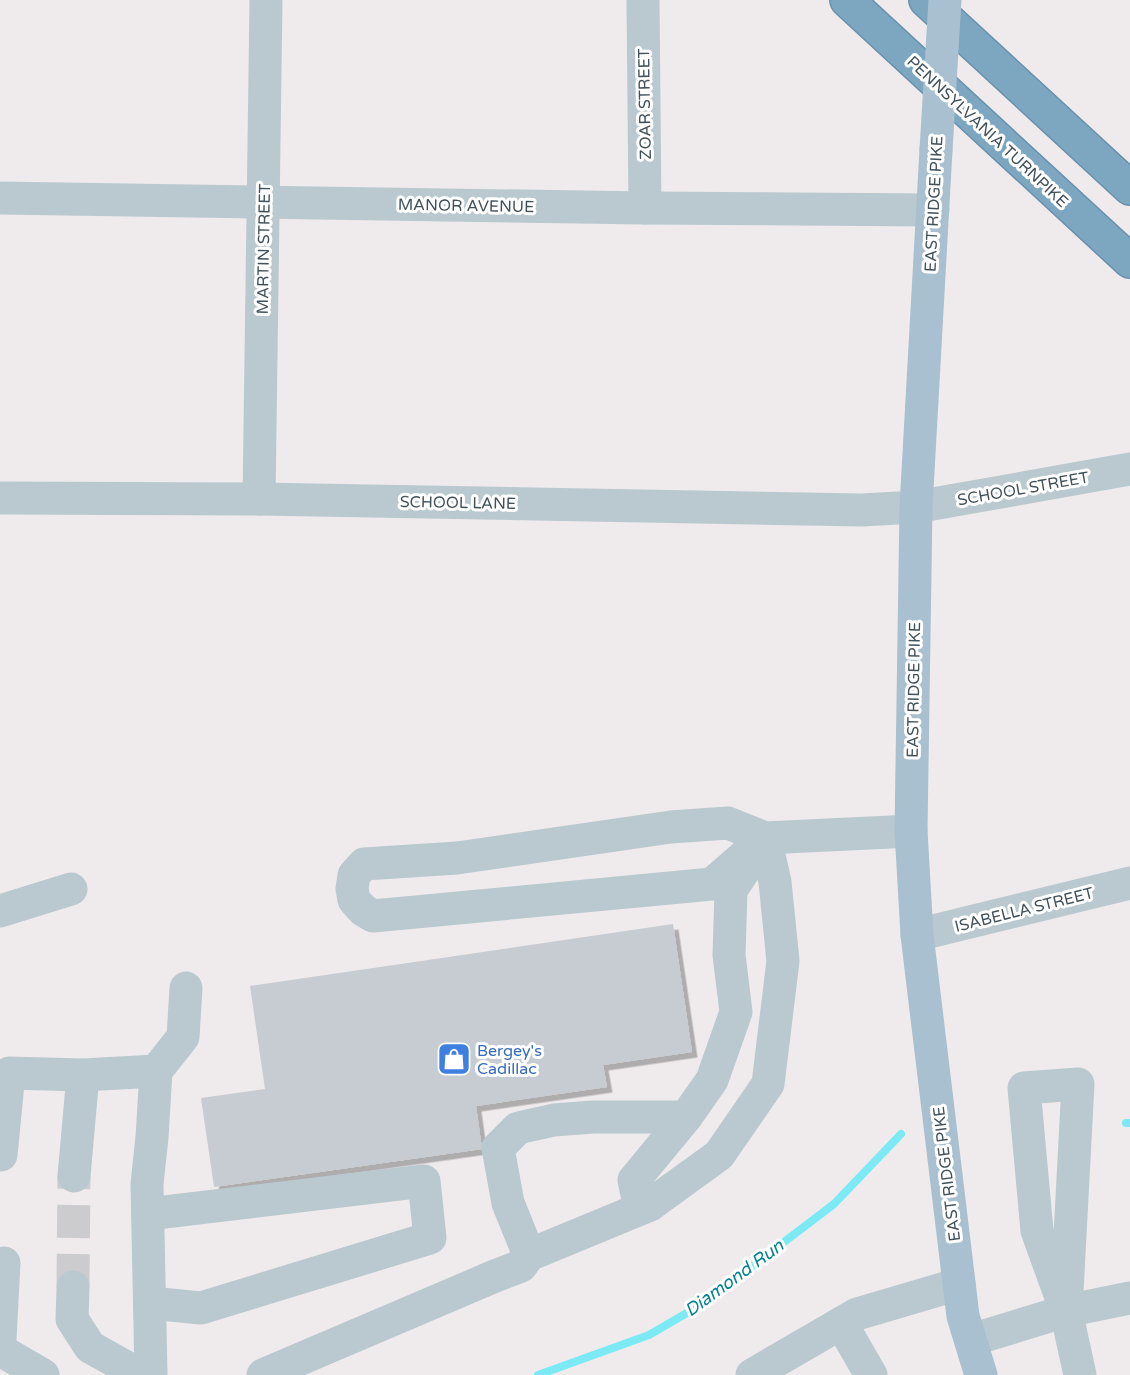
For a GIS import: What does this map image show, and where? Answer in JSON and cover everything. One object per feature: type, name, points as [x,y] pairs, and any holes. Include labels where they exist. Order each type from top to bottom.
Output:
[{"type":"highway","name":"PENNSYLVANIA TURNPIKE","points":[[847,0],[1130,261]]},
{"type":"highway","points":[[926,0],[1130,188]]},
{"type":"main road","name":"EAST RIDGE PIKE","points":[[945,0],[916,507],[910,831],[917,934],[963,1316],[981,1375]]},
{"type":"street","name":"MARTIN STREET","points":[[259,499],[266,0]]},
{"type":"street","name":"ZOAR STREET","points":[[643,0],[645,208]]},
{"type":"street","name":"MANOR AVENUE","points":[[0,198],[933,210]]},
{"type":"street","name":"SCHOOL STREET","points":[[916,507],[1130,469]]},
{"type":"street","name":"SCHOOL LANE","points":[[0,498],[259,499],[862,510],[916,507]]},
{"type":"street","points":[[765,838],[712,884],[373,916],[363,910],[354,900],[352,889],[354,875],[364,864],[457,858],[671,827],[728,823],[765,838],[910,831]]},
{"type":"street","points":[[650,1205],[638,1200],[634,1180],[686,1118],[712,1080],[736,1012],[729,955],[730,890],[765,838]]},
{"type":"street","points":[[263,1375],[521,1266],[529,1255],[650,1205],[719,1155],[768,1084],[783,961],[775,882],[765,838]]},
{"type":"street","name":"ISABELLA STREET","points":[[917,934],[1130,883]]},
{"type":"street","points":[[0,911],[71,889]]},
{"type":"street","points":[[151,1375],[147,1184],[156,1071],[183,1037],[186,988]]},
{"type":"street","points":[[1,1155],[9,1073],[83,1075],[156,1071]]},
{"type":"street","points":[[74,1176],[83,1075]]},
{"type":"street","points":[[1066,1311],[1078,1084],[1024,1088],[1037,1231],[1066,1311],[1080,1375]]},
{"type":"street","points":[[529,1255],[508,1203],[498,1148],[518,1128],[554,1120],[593,1117],[686,1118]]},
{"type":"street","points":[[148,1214],[424,1181],[430,1238],[201,1308],[150,1303]]},
{"type":"street","points":[[0,1340],[4,1263]]},
{"type":"street","points":[[771,1370],[858,1314],[959,1284]]},
{"type":"street","points":[[73,1287],[72,1319],[90,1347],[140,1375]]},
{"type":"street","points":[[971,1340],[1066,1311],[1130,1298]]},
{"type":"street","points":[[841,1323],[871,1375]]},
{"type":"street","points":[[0,1350],[43,1375]]},
{"type":"building","name":"Bergey's Cadillac","points":[[673,924],[692,1052],[603,1065],[607,1087],[476,1106],[482,1149],[214,1187],[201,1098],[265,1089],[250,986]]},
{"type":"waterway","name":"Diamond Run","points":[[538,1375],[649,1335],[704,1303],[834,1204],[901,1134]]},
{"type":"tunnel","points":[[73,1287],[74,1176]]},
{"type":"place","name":"Bergey's Cadillac","points":[[454,1059]]}]
